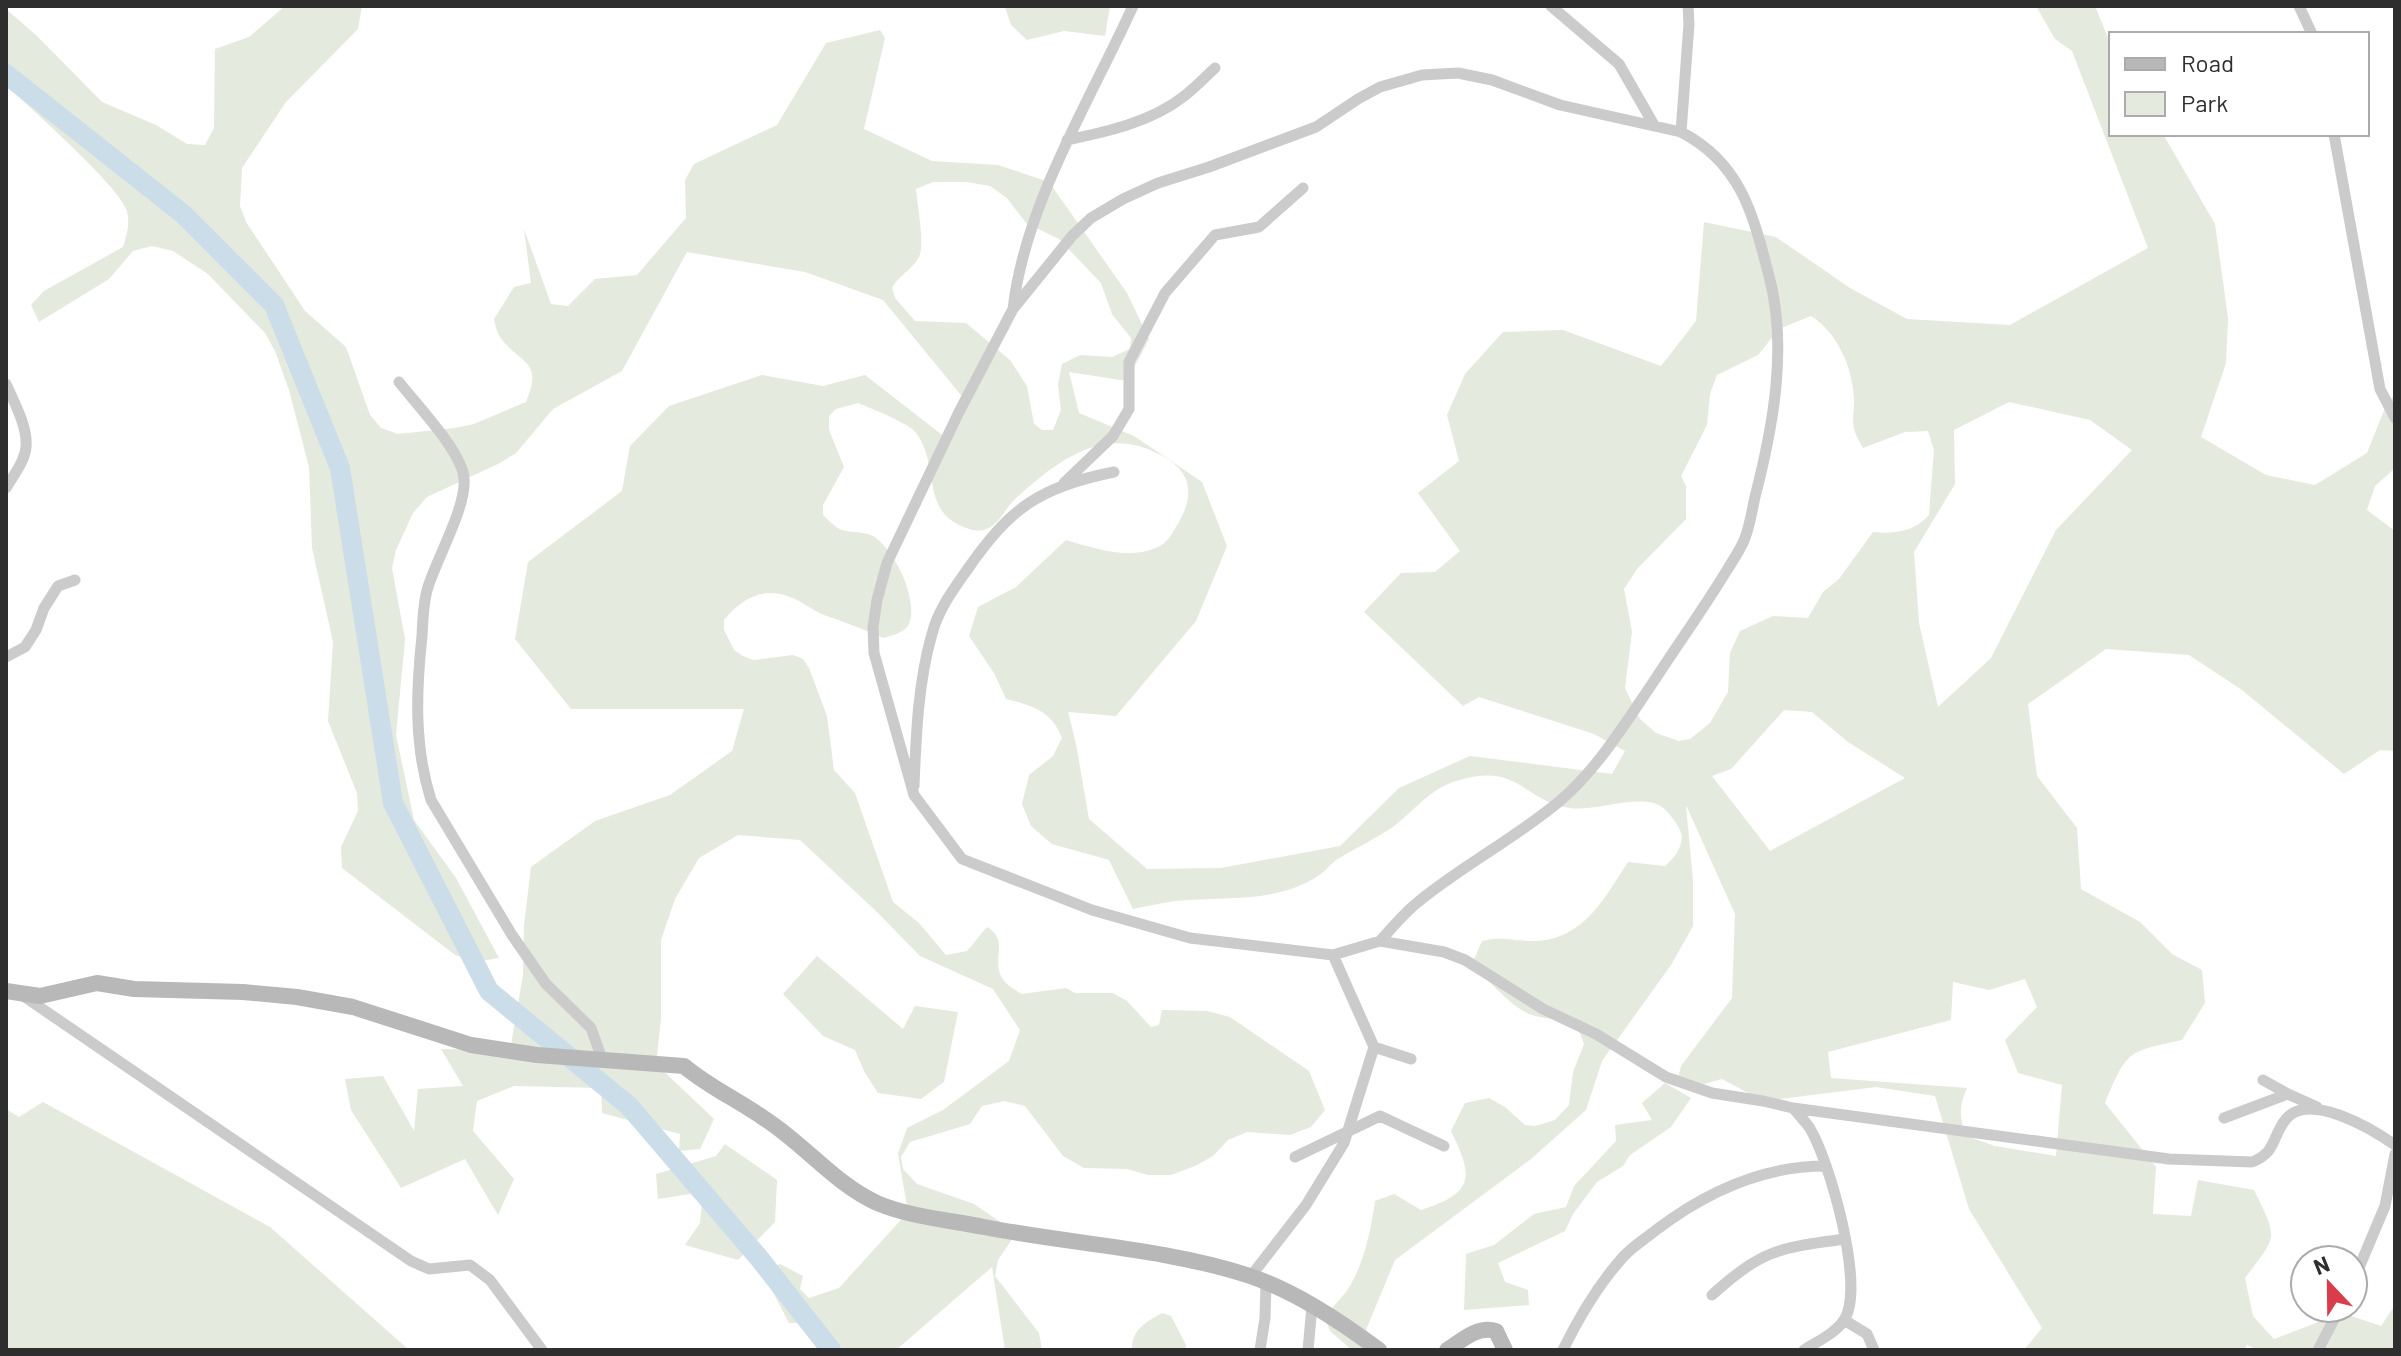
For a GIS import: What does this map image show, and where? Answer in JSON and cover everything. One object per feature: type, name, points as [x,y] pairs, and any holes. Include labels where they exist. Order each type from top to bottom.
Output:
[{"type":"street","points":[[1013,309],[1018,276],[1049,182],[1133,6]]},
{"type":"street","points":[[1551,6],[1619,64],[1654,125]]},
{"type":"street","points":[[1681,132],[1688,6]]},
{"type":"street","points":[[2299,6],[2311,32]]},
{"type":"street","points":[[1067,140],[1138,121],[1160,111],[1182,99],[1215,68]]},
{"type":"street","points":[[1380,941],[1415,904],[1562,799],[1614,740],[1704,609],[1745,539],[1766,454],[1774,400],[1776,309],[1756,226],[1744,196],[1717,156],[1681,132],[1560,105],[1492,80],[1458,73],[1422,75],[1399,81],[1358,99],[1316,127],[1158,183],[1106,208],[1091,218],[1055,254],[1013,309],[898,538],[887,563],[873,627],[874,653],[914,795],[962,859],[1092,910],[1190,938],[1333,955],[1380,941],[1444,952],[1465,960],[1543,1009],[1596,1034],[1666,1077],[1687,1086],[1793,1108],[2067,1147],[2243,1164],[2263,1158],[2288,1117],[2299,1111],[2318,1108]]},
{"type":"street","points":[[2334,136],[2380,389],[2395,418]]},
{"type":"street","points":[[1061,486],[1113,436],[1129,409],[1129,362],[1165,293],[1215,235],[1259,227],[1303,188]]},
{"type":"street","points":[[399,382],[458,457],[464,475],[464,494],[426,596],[417,680],[417,734],[425,782],[431,800],[512,935],[546,984],[591,1028],[602,1059]]},
{"type":"street","points":[[6,384],[23,429],[26,447],[19,468],[6,488]]},
{"type":"street","points":[[914,795],[922,688],[936,620],[946,601],[988,540],[1018,509],[1061,486],[1114,472]]},
{"type":"street","points":[[6,657],[25,647],[58,586],[75,580]]},
{"type":"street","points":[[1260,1350],[1258,1280],[1351,1129],[1374,1047],[1333,955]]},
{"type":"street","points":[[14,993],[40,996],[97,983],[134,989],[297,997],[353,1007],[471,1045],[537,1055],[684,1066],[767,1119],[851,1187],[876,1202],[899,1210],[1012,1232],[1196,1261],[1258,1280],[1312,1306],[1379,1350]]},
{"type":"street","points":[[14,993],[411,1261],[429,1269],[470,1265],[490,1280],[542,1350]]},
{"type":"street","points":[[1374,1047],[1411,1059]]},
{"type":"street","points":[[2263,1080],[2379,1134],[2395,1145]]},
{"type":"street","points":[[2224,1118],[2288,1094]]},
{"type":"street","points":[[1793,1108],[1809,1128],[1825,1166],[1840,1212],[1852,1282],[1851,1300],[1844,1320],[1804,1350]]},
{"type":"street","points":[[1295,1157],[1380,1116],[1444,1146]]},
{"type":"street","points":[[2369,1244],[2385,1206],[2395,1154]]},
{"type":"street","points":[[1563,1350],[1583,1310],[1625,1255],[1684,1210],[1729,1186],[1761,1174],[1784,1168],[1825,1166]]},
{"type":"street","points":[[1712,1295],[1753,1261],[1776,1250],[1845,1239]]},
{"type":"street","points":[[1308,1350],[1312,1306]]},
{"type":"street","points":[[1844,1320],[1867,1334],[1874,1350]]},
{"type":"street","points":[[2318,1350],[2332,1324]]},
{"type":"street","points":[[1447,1350],[1475,1332],[1488,1328],[1496,1331],[1505,1350]]},
{"type":"green space","points":[[285,6],[362,6],[358,29],[286,102],[242,168],[240,206],[246,222],[305,311],[346,347],[370,415],[381,428],[398,434],[455,428],[474,424],[526,402],[531,388],[531,370],[500,337],[494,319],[514,287],[531,283],[524,229],[551,304],[568,306],[595,279],[637,275],[686,218],[685,180],[694,164],[777,125],[826,43],[880,30],[885,38],[864,129],[932,161],[998,165],[1049,182],[1127,293],[1149,339],[1127,381],[1069,372],[1079,413],[1134,436],[1171,461],[1145,448],[1126,444],[1091,448],[1044,475],[1016,498],[997,522],[986,530],[978,531],[953,522],[943,512],[933,489],[924,447],[913,430],[858,403],[836,409],[829,416],[829,430],[844,467],[823,505],[823,515],[839,529],[873,536],[889,552],[908,589],[911,602],[909,624],[901,632],[883,638],[824,615],[794,599],[771,593],[753,596],[738,606],[724,620],[724,630],[734,650],[753,660],[793,655],[803,659],[827,716],[834,770],[855,793],[893,902],[919,923],[946,955],[967,951],[987,927],[998,939],[1001,975],[1022,994],[1066,988],[1075,993],[1113,993],[1127,1001],[1151,1027],[1159,1025],[1162,1010],[1207,1011],[1230,1017],[1309,1071],[1325,1110],[1311,1127],[1290,1135],[1247,1132],[1228,1140],[1213,1156],[1195,1166],[1171,1175],[1148,1175],[1127,1169],[1084,1168],[1063,1156],[1025,1106],[1004,1101],[982,1106],[970,1124],[910,1142],[901,1157],[903,1169],[917,1184],[974,1204],[1012,1230],[1015,1235],[998,1260],[995,1276],[1039,1333],[1042,1350],[1005,1350],[992,1267],[896,1350],[837,1350],[822,1324],[789,1323],[762,1271],[780,1264],[803,1276],[800,1289],[809,1298],[839,1288],[908,1212],[898,1154],[907,1128],[943,1110],[1009,1061],[1020,1030],[993,989],[920,956],[800,840],[738,835],[699,858],[675,899],[661,940],[661,1018],[656,1064],[714,1119],[700,1149],[679,1151],[680,1134],[602,1113],[601,1088],[514,1086],[477,1101],[473,1131],[514,1179],[498,1215],[465,1159],[401,1188],[351,1110],[345,1079],[383,1076],[414,1131],[418,1089],[463,1086],[441,1049],[510,1050],[523,975],[524,926],[531,867],[595,821],[670,795],[732,751],[744,709],[571,709],[515,639],[528,562],[622,491],[630,446],[669,406],[762,375],[823,386],[865,375],[946,438],[965,400],[883,300],[805,272],[687,252],[622,371],[553,409],[516,453],[427,497],[413,513],[396,550],[392,568],[405,639],[396,735],[414,820],[456,878],[499,958],[476,962],[455,955],[342,868],[341,847],[358,811],[357,793],[328,721],[333,642],[312,548],[309,467],[289,390],[265,333],[208,274],[173,251],[152,246],[133,251],[109,279],[39,322],[31,305],[44,291],[123,247],[128,216],[120,199],[92,166],[6,85],[6,9],[102,102],[156,125],[187,144],[205,145],[214,128],[215,49],[249,37]],"holes":[[[933,182],[990,186],[1007,198],[1026,223],[1059,239],[1101,283],[1112,314],[1131,338],[1130,349],[1112,357],[1080,355],[1062,364],[1058,385],[1061,410],[1053,430],[1042,430],[1034,424],[1027,386],[1010,360],[966,323],[915,321],[895,298],[892,288],[920,253],[916,189]]]},
{"type":"green space","points":[[1110,6],[1105,36],[1064,31],[1027,40],[1011,25],[1005,7]]},
{"type":"green space","points":[[2036,6],[2095,6],[2109,40],[2109,136],[2164,136],[2215,224],[2228,318],[2226,363],[2201,437],[2266,475],[2315,485],[2367,453],[2387,403],[2395,395],[2395,468],[2375,486],[2367,510],[2395,531],[2395,751],[2380,750],[2344,774],[2242,690],[2189,655],[2106,649],[2028,704],[2037,776],[2077,828],[2081,889],[2140,922],[2172,954],[2202,970],[2205,1003],[2182,1040],[2131,1056],[2118,1073],[2105,1103],[2156,1167],[2153,1214],[2191,1216],[2198,1180],[2254,1190],[2267,1218],[2271,1236],[2264,1253],[2245,1278],[2253,1316],[2274,1339],[2313,1324],[2369,1322],[2381,1326],[2395,1305],[2395,1350],[2258,1350],[2247,1345],[2244,1350],[2024,1350],[2042,1328],[1969,1209],[1935,1096],[1876,1087],[1763,1101],[1722,1079],[1704,1084],[1678,1078],[1681,1066],[1732,998],[1735,914],[1686,805],[1693,881],[1693,926],[1671,965],[1602,1061],[1586,1110],[1531,1159],[1395,1260],[1363,1337],[1373,1350],[1352,1350],[1331,1332],[1326,1322],[1360,1266],[1375,1201],[1394,1194],[1421,1210],[1438,1204],[1460,1190],[1466,1172],[1451,1131],[1465,1103],[1489,1098],[1505,1107],[1525,1125],[1535,1126],[1555,1120],[1569,1105],[1573,1072],[1584,1044],[1577,1025],[1532,1015],[1508,1000],[1472,964],[1482,941],[1532,941],[1565,934],[1590,916],[1628,862],[1665,866],[1676,855],[1681,845],[1681,835],[1672,817],[1661,806],[1652,803],[1641,801],[1570,808],[1542,799],[1510,780],[1482,776],[1442,787],[1394,826],[1301,885],[1267,895],[1175,901],[1133,909],[1109,860],[1052,844],[1031,826],[1022,804],[1029,775],[1053,756],[1062,738],[1046,715],[1006,699],[994,673],[969,636],[978,607],[1016,587],[1066,540],[1122,553],[1145,551],[1163,544],[1184,513],[1188,500],[1186,478],[1171,461],[1202,482],[1227,546],[1196,621],[1116,716],[1068,712],[1089,819],[1147,869],[1221,868],[1340,846],[1399,788],[1470,756],[1612,774],[1625,751],[1594,734],[1479,697],[1463,706],[1364,612],[1401,573],[1435,572],[1460,551],[1418,493],[1459,461],[1447,415],[1465,374],[1503,332],[1563,330],[1661,366],[1696,321],[1704,222],[1776,237],[1850,288],[1907,319],[2010,325],[2148,248],[2072,51],[2055,39]],"holes":[[[1811,316],[1829,331],[1842,352],[1853,387],[1854,429],[1863,448],[1905,432],[1928,431],[1934,450],[1929,515],[1903,531],[1873,532],[1839,579],[1823,592],[1808,618],[1773,616],[1740,631],[1730,653],[1728,692],[1710,723],[1690,739],[1679,741],[1656,733],[1640,719],[1625,688],[1632,632],[1624,589],[1637,569],[1686,519],[1686,486],[1681,476],[1707,425],[1710,394],[1717,375],[1758,355],[1779,329]],[[2009,402],[2090,420],[2132,450],[2056,530],[1991,658],[1938,707],[1919,623],[1914,552],[1955,484],[1954,430]],[[1784,710],[1812,712],[1848,742],[1905,778],[1770,851],[1712,776],[1731,769]],[[2025,979],[2037,1007],[2005,1040],[2018,1073],[2062,1085],[2056,1156],[1995,1146],[1966,1136],[1961,1112],[1967,1088],[1831,1078],[1828,1052],[1951,1020],[1953,982],[1989,990]]]},
{"type":"green space","points":[[817,956],[903,1029],[915,1006],[958,1012],[944,1082],[921,1099],[878,1093],[855,1050],[823,1036],[783,994]]},
{"type":"green space","points":[[1665,1083],[1691,1098],[1671,1127],[1630,1155],[1623,1166],[1597,1182],[1573,1214],[1565,1231],[1498,1263],[1505,1282],[1528,1290],[1529,1305],[1464,1310],[1466,1254],[1494,1245],[1534,1214],[1566,1207],[1574,1186],[1616,1141],[1615,1125],[1652,1120],[1642,1103]]},
{"type":"green space","points":[[43,1102],[270,1227],[409,1350],[6,1350],[6,1109],[19,1117]]},
{"type":"green space","points":[[725,1144],[777,1180],[775,1222],[738,1260],[685,1245],[700,1223],[703,1192],[658,1199],[656,1174],[716,1156]]},
{"type":"green space","points":[[1162,1313],[1171,1316],[1186,1345],[1185,1350],[1132,1350],[1137,1332]]},
{"type":"waterway","points":[[6,74],[183,214],[274,305],[340,468],[393,803],[489,991],[629,1106],[759,1258],[831,1350]]}]
